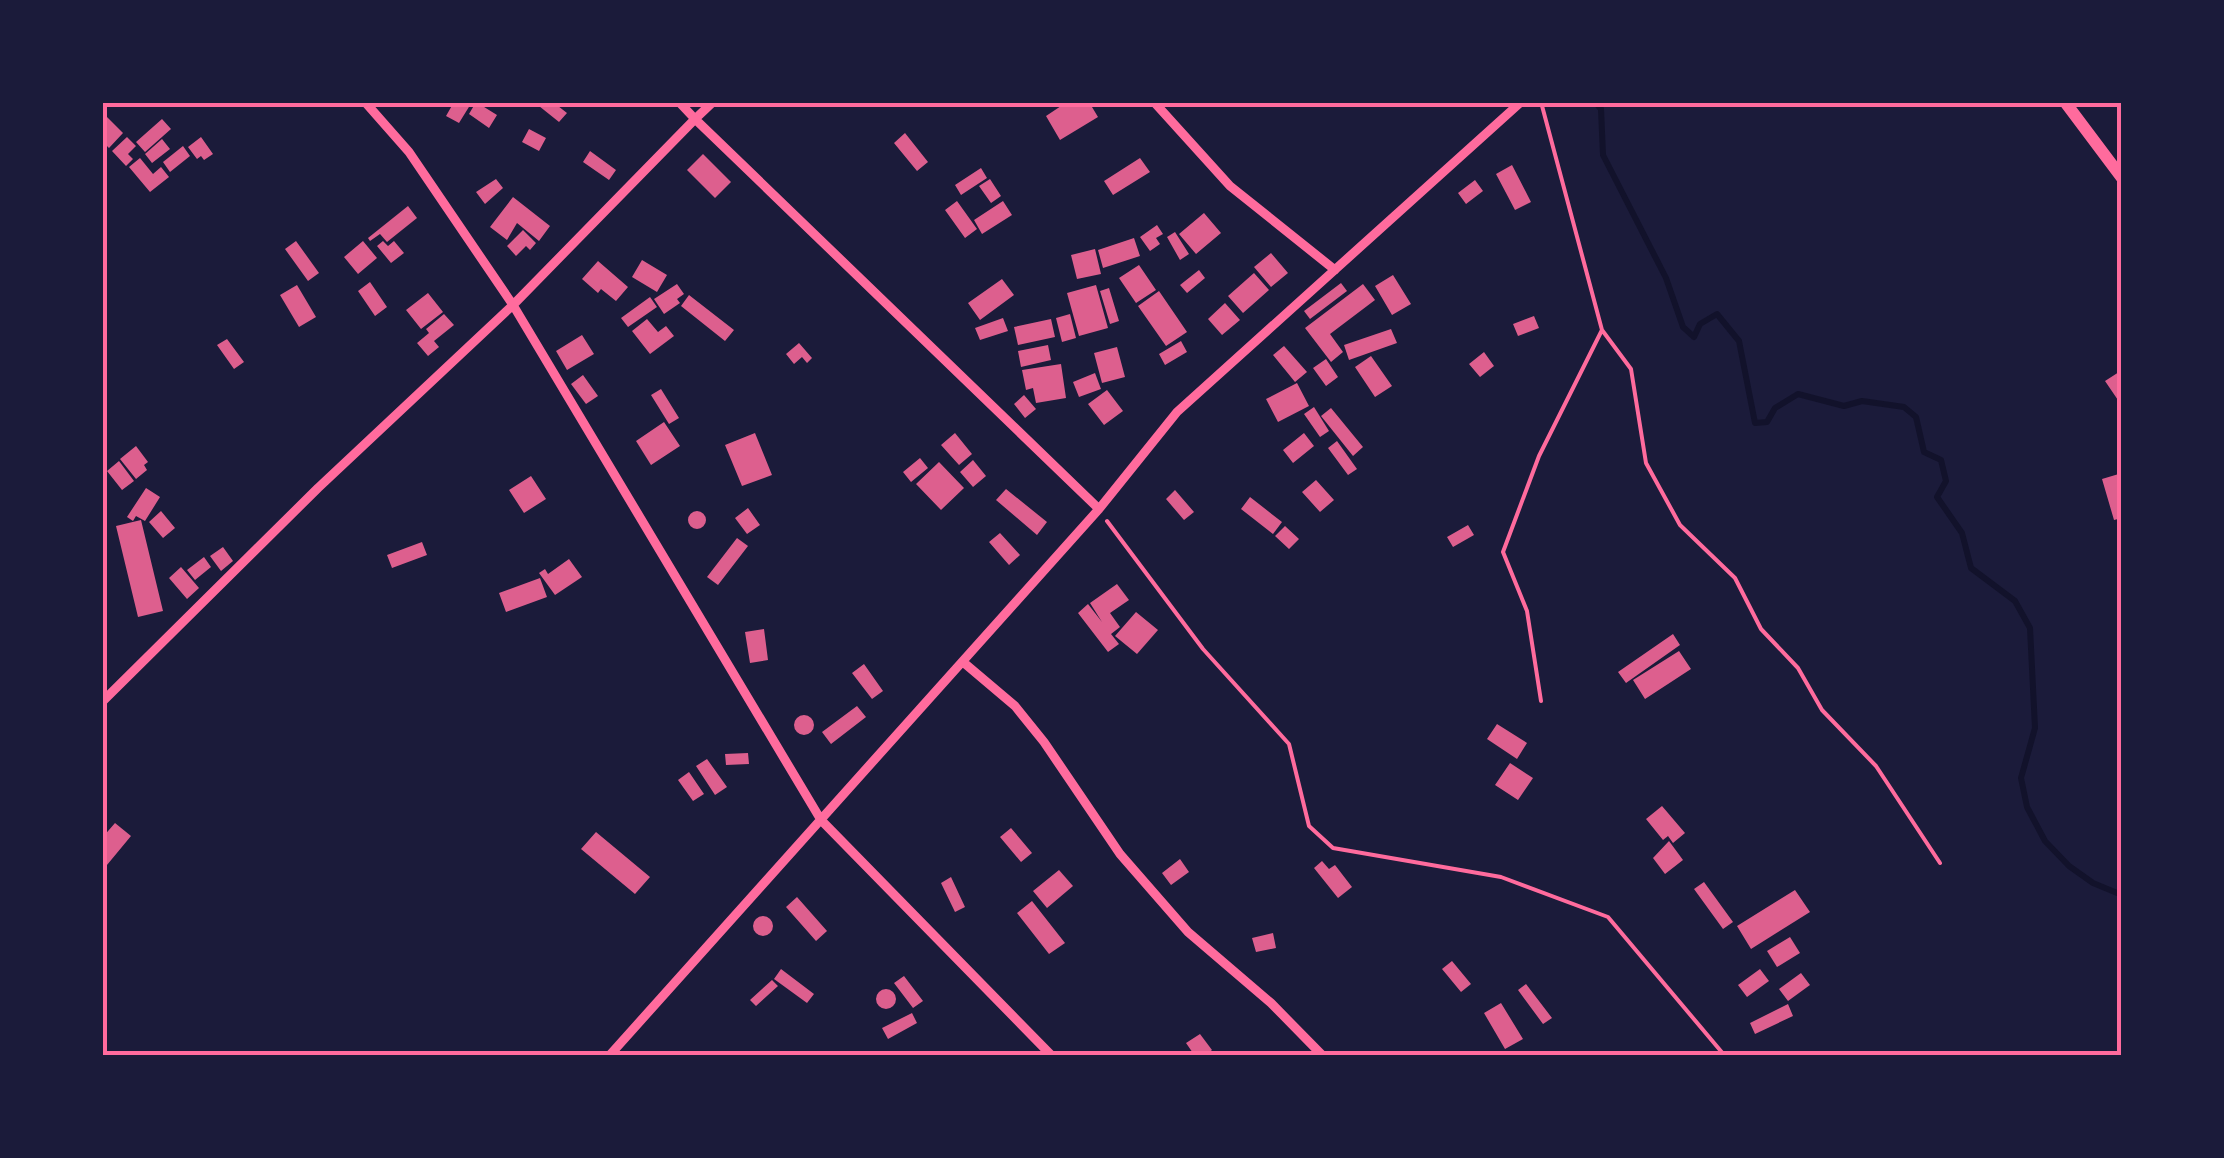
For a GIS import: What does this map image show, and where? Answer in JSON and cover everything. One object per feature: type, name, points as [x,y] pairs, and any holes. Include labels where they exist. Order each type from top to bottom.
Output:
[{"type":"main road","points":[[2066,102],[2122,178]]},
{"type":"street","points":[[364,102],[409,152],[512,305],[821,820],[1052,1056]]},
{"type":"street","points":[[679,102],[1098,509]]},
{"type":"street","points":[[102,702],[318,488],[512,305],[713,102]]},
{"type":"street","points":[[1154,102],[1230,186],[1335,270]]},
{"type":"street","points":[[1500,102],[1507,116]]},
{"type":"street","points":[[609,1056],[1098,509],[1176,412],[1521,102]]},
{"type":"street","points":[[962,662],[1015,706],[1120,854],[1188,932],[1323,1056]]},
{"type":"path","points":[[1542,102],[1602,330],[1631,369],[1646,464],[1680,526],[1735,578],[1762,629],[1798,668],[1822,710],[1876,766],[1940,864]]},
{"type":"path","points":[[1541,700],[1527,611],[1503,552],[1539,456],[1602,330]]},
{"type":"path","points":[[1098,509],[1203,650],[1289,744],[1309,826],[1333,848],[1501,877],[1608,917],[1726,1056]]},
{"type":"building","points":[[454,102],[472,102],[459,123],[446,116]]},
{"type":"building","points":[[476,102],[497,115],[489,128],[469,114]]},
{"type":"building","points":[[534,102],[561,102],[558,106],[567,113],[559,122]]},
{"type":"building","points":[[1067,102],[1089,102],[1098,117],[1060,140],[1046,116]]},
{"type":"building","points":[[102,112],[123,133],[109,148],[102,141]]},
{"type":"building","points":[[162,119],[171,129],[145,152],[136,142]]},
{"type":"building","points":[[529,129],[546,138],[539,151],[522,142]]},
{"type":"building","points":[[905,133],[928,162],[917,171],[894,143]]},
{"type":"building","points":[[127,137],[136,146],[128,154],[133,159],[126,166],[112,151]]},
{"type":"building","points":[[201,137],[213,154],[204,160],[201,156],[197,159],[188,147]]},
{"type":"building","points":[[162,139],[170,149],[152,163],[145,154]]},
{"type":"building","points":[[183,146],[190,156],[170,172],[163,162]]},
{"type":"building","points":[[590,151],[616,170],[609,180],[583,162]]},
{"type":"building","points":[[703,154],[731,182],[715,198],[687,170]]},
{"type":"building","points":[[140,158],[153,174],[161,167],[169,177],[150,192],[129,167]]},
{"type":"building","points":[[1140,158],[1150,172],[1113,195],[1104,181]]},
{"type":"building","points":[[1512,165],[1531,202],[1515,210],[1496,174]]},
{"type":"building","points":[[981,168],[987,178],[961,195],[955,185]]},
{"type":"building","points":[[496,179],[503,188],[485,204],[476,192]]},
{"type":"building","points":[[990,179],[1001,196],[991,203],[979,186]]},
{"type":"building","points":[[1475,180],[1483,191],[1466,204],[1458,193]]},
{"type":"building","points":[[513,197],[550,226],[539,241],[517,223],[507,240],[490,227]]},
{"type":"building","points":[[957,201],[977,229],[965,238],[945,210]]},
{"type":"building","points":[[1003,201],[1012,215],[982,234],[974,220]]},
{"type":"building","points":[[408,206],[417,218],[387,242],[380,234],[370,241],[368,238]]},
{"type":"building","points":[[1204,213],[1221,233],[1196,254],[1179,234]]},
{"type":"building","points":[[1157,225],[1163,234],[1156,238],[1160,244],[1150,251],[1140,237]]},
{"type":"building","points":[[523,230],[536,243],[516,256],[507,246]]},
{"type":"building","points":[[1175,232],[1189,254],[1180,260],[1167,237]]},
{"type":"building","points":[[1134,238],[1140,256],[1103,268],[1098,250]]},
{"type":"building","points":[[296,241],[319,273],[308,281],[285,249]]},
{"type":"building","points":[[363,241],[377,258],[358,274],[344,257]]},
{"type":"building","points":[[383,241],[388,246],[394,241],[404,253],[391,263],[377,246]]},
{"type":"building","points":[[1095,249],[1101,274],[1077,279],[1071,255]]},
{"type":"building","points":[[1271,253],[1288,273],[1271,287],[1254,267]]},
{"type":"building","points":[[642,260],[667,275],[657,292],[632,277]]},
{"type":"building","points":[[598,261],[628,287],[616,301],[601,289],[598,293],[582,279]]},
{"type":"building","points":[[1139,265],[1156,290],[1136,303],[1119,278]]},
{"type":"building","points":[[1199,270],[1205,278],[1187,293],[1180,285]]},
{"type":"building","points":[[1254,273],[1269,290],[1243,313],[1228,296]]},
{"type":"building","points":[[1393,275],[1411,304],[1392,315],[1375,286]]},
{"type":"building","points":[[1002,279],[1014,295],[980,320],[968,303]]},
{"type":"building","points":[[370,282],[387,307],[375,316],[358,291]]},
{"type":"building","points":[[1341,283],[1347,291],[1310,319],[1304,311]]},
{"type":"building","points":[[677,284],[684,294],[677,299],[680,303],[664,314],[654,299]]},
{"type":"building","points":[[1363,284],[1375,300],[1330,334],[1343,352],[1331,362],[1305,328]]},
{"type":"building","points":[[297,285],[316,317],[299,327],[280,295]]},
{"type":"building","points":[[1096,285],[1108,328],[1079,336],[1067,293]]},
{"type":"building","points":[[1109,288],[1119,321],[1110,324],[1100,291]]},
{"type":"building","points":[[1159,291],[1187,332],[1166,346],[1138,306]]},
{"type":"building","points":[[428,293],[443,312],[421,329],[406,310]]},
{"type":"building","points":[[689,295],[734,330],[725,341],[681,306]]},
{"type":"building","points":[[650,297],[657,307],[628,327],[621,318]]},
{"type":"building","points":[[1225,303],[1240,320],[1222,335],[1208,319]]},
{"type":"building","points":[[444,314],[454,325],[434,341],[439,347],[428,356],[417,343]]},
{"type":"building","points":[[1070,314],[1076,338],[1062,342],[1056,318]]},
{"type":"building","points":[[1534,316],[1539,328],[1518,336],[1513,324]]},
{"type":"building","points":[[1003,318],[1008,331],[980,340],[975,328]]},
{"type":"building","points":[[647,319],[658,332],[666,326],[674,336],[650,354],[632,331]]},
{"type":"building","points":[[1051,319],[1055,337],[1018,345],[1014,327]]},
{"type":"building","points":[[1391,329],[1397,343],[1349,360],[1344,345]]},
{"type":"building","points":[[582,335],[594,354],[567,370],[556,351]]},
{"type":"building","points":[[227,339],[244,362],[234,369],[217,345]]},
{"type":"building","points":[[1181,341],[1187,352],[1165,365],[1159,354]]},
{"type":"building","points":[[799,343],[812,358],[807,363],[802,357],[794,364],[786,354]]},
{"type":"building","points":[[1048,345],[1051,360],[1021,367],[1018,351]]},
{"type":"building","points":[[1284,346],[1307,372],[1295,382],[1273,355]]},
{"type":"building","points":[[1117,347],[1125,377],[1102,383],[1094,353]]},
{"type":"building","points":[[1484,352],[1494,366],[1480,377],[1469,364]]},
{"type":"building","points":[[1371,356],[1392,386],[1375,397],[1355,367]]},
{"type":"building","points":[[1326,359],[1338,377],[1326,386],[1313,368]]},
{"type":"building","points":[[1061,364],[1066,398],[1036,403],[1033,388],[1026,390],[1022,370]]},
{"type":"building","points":[[2119,372],[2122,376],[2122,406],[2105,381]]},
{"type":"building","points":[[1095,373],[1101,389],[1079,397],[1073,382]]},
{"type":"building","points":[[583,375],[598,396],[586,404],[571,384]]},
{"type":"building","points":[[1297,383],[1309,406],[1278,422],[1266,399]]},
{"type":"building","points":[[661,389],[679,418],[669,424],[651,395]]},
{"type":"building","points":[[1107,390],[1123,411],[1104,425],[1088,404]]},
{"type":"building","points":[[1024,395],[1036,409],[1025,418],[1014,404]]},
{"type":"building","points":[[1314,407],[1329,431],[1320,437],[1304,414]]},
{"type":"building","points":[[1331,408],[1363,447],[1353,456],[1321,416]]},
{"type":"building","points":[[664,422],[680,446],[651,465],[636,441]]},
{"type":"building","points":[[755,433],[772,475],[742,486],[725,445]]},
{"type":"building","points":[[955,433],[972,454],[959,465],[941,445]]},
{"type":"building","points":[[1304,433],[1314,446],[1293,463],[1283,450]]},
{"type":"building","points":[[1337,441],[1357,469],[1348,475],[1328,448]]},
{"type":"building","points":[[136,446],[148,462],[144,465],[147,470],[136,479],[120,459]]},
{"type":"building","points":[[920,458],[928,468],[911,482],[903,472]]},
{"type":"building","points":[[973,460],[986,476],[973,487],[960,472]]},
{"type":"building","points":[[119,461],[134,481],[122,490],[107,471]]},
{"type":"building","points":[[939,462],[964,488],[941,510],[916,484]]},
{"type":"building","points":[[2122,473],[2122,518],[2114,520],[2102,479]]},
{"type":"building","points":[[531,476],[546,499],[524,513],[509,490]]},
{"type":"building","points":[[1316,480],[1334,500],[1320,512],[1302,492]]},
{"type":"building","points":[[146,488],[160,497],[145,521],[136,516],[133,521],[127,517]]},
{"type":"building","points":[[1006,489],[1047,522],[1037,535],[996,500]]},
{"type":"building","points":[[1175,490],[1194,512],[1184,520],[1166,499]]},
{"type":"building","points":[[1250,497],[1282,522],[1273,534],[1241,509]]},
{"type":"building","points":[[748,508],[760,525],[747,534],[735,518]]},
{"type":"building","points":[[161,511],[175,528],[163,538],[149,522]]},
{"type":"building","points":[[697,511],[706,520],[697,529],[688,520]]},
{"type":"building","points":[[141,520],[163,611],[138,617],[116,526]]},
{"type":"building","points":[[1468,525],[1474,535],[1453,547],[1447,537]]},
{"type":"building","points":[[1285,526],[1299,539],[1289,549],[1275,536]]},
{"type":"building","points":[[1000,533],[1020,555],[1009,565],[989,542]]},
{"type":"building","points":[[737,538],[748,546],[718,585],[707,577]]},
{"type":"building","points":[[422,542],[427,555],[392,568],[387,555]]},
{"type":"building","points":[[223,547],[233,561],[221,571],[210,556]]},
{"type":"building","points":[[204,557],[211,567],[195,580],[187,570]]},
{"type":"building","points":[[569,559],[582,577],[555,595],[539,573],[545,569],[548,574]]},
{"type":"building","points":[[181,567],[199,588],[187,599],[169,578]]},
{"type":"building","points":[[540,578],[547,597],[506,612],[499,593]]},
{"type":"building","points":[[1117,584],[1129,600],[1110,613],[1120,627],[1111,634],[1119,644],[1108,652],[1078,613],[1088,604],[1102,622],[1090,603]]},
{"type":"building","points":[[1136,612],[1158,630],[1137,654],[1115,636]]},
{"type":"building","points":[[764,629],[768,660],[750,663],[745,632]]},
{"type":"building","points":[[1673,634],[1680,645],[1626,683],[1618,672]]},
{"type":"building","points":[[1679,651],[1691,669],[1645,699],[1633,680]]},
{"type":"building","points":[[864,664],[883,691],[872,699],[852,673]]},
{"type":"building","points":[[857,706],[866,717],[831,744],[822,732]]},
{"type":"building","points":[[804,715],[814,725],[804,735],[794,725]]},
{"type":"building","points":[[1497,724],[1527,743],[1517,759],[1487,739]]},
{"type":"building","points":[[748,753],[749,764],[726,765],[725,754]]},
{"type":"building","points":[[707,759],[727,787],[715,795],[696,766]]},
{"type":"building","points":[[1510,763],[1533,778],[1518,800],[1495,785]]},
{"type":"building","points":[[689,772],[704,794],[693,801],[678,780]]},
{"type":"building","points":[[1662,806],[1685,833],[1673,843],[1668,836],[1663,840],[1646,819]]},
{"type":"building","points":[[115,823],[131,836],[102,871],[102,838]]},
{"type":"building","points":[[1011,828],[1032,853],[1021,862],[1000,837]]},
{"type":"building","points":[[596,832],[650,877],[635,894],[581,849]]},
{"type":"building","points":[[1669,841],[1683,860],[1665,874],[1653,858]]},
{"type":"building","points":[[1180,859],[1189,872],[1171,885],[1162,873]]},
{"type":"building","points":[[1322,861],[1329,869],[1335,865],[1352,887],[1338,898],[1314,868]]},
{"type":"building","points":[[1059,870],[1073,886],[1047,908],[1033,891]]},
{"type":"building","points":[[951,877],[965,907],[955,912],[941,883]]},
{"type":"building","points":[[1704,882],[1733,922],[1723,929],[1694,889]]},
{"type":"building","points":[[1795,890],[1810,912],[1751,949],[1737,926]]},
{"type":"building","points":[[797,897],[827,931],[816,941],[786,907]]},
{"type":"building","points":[[1032,901],[1065,943],[1049,954],[1017,913]]},
{"type":"building","points":[[763,916],[773,926],[763,936],[753,926]]},
{"type":"building","points":[[1273,933],[1276,948],[1256,952],[1252,938]]},
{"type":"building","points":[[1790,937],[1800,953],[1777,967],[1767,951]]},
{"type":"building","points":[[1452,961],[1471,984],[1461,992],[1442,969]]},
{"type":"building","points":[[781,969],[814,994],[807,1003],[774,979]]},
{"type":"building","points":[[1760,969],[1769,981],[1747,997],[1738,985]]},
{"type":"building","points":[[1801,973],[1810,985],[1788,1001],[1779,989]]},
{"type":"building","points":[[904,976],[923,1001],[913,1008],[894,983]]},
{"type":"building","points":[[772,980],[778,986],[756,1006],[750,1000]]},
{"type":"building","points":[[1526,984],[1552,1018],[1543,1024],[1518,990]]},
{"type":"building","points":[[886,989],[896,999],[886,1009],[876,999]]},
{"type":"building","points":[[1501,1003],[1523,1039],[1505,1049],[1484,1013]]},
{"type":"building","points":[[1788,1004],[1793,1016],[1755,1034],[1750,1023]]},
{"type":"building","points":[[912,1013],[917,1023],[888,1039],[882,1028]]},
{"type":"building","points":[[1200,1034],[1212,1050],[1205,1056],[1195,1056],[1186,1043]]},
{"type":"waterway","points":[[1595,102],[1601,109],[1603,155],[1666,278],[1683,327],[1694,337],[1700,324],[1717,314],[1739,341],[1755,423],[1767,422],[1775,408],[1798,394],[1844,406],[1862,401],[1904,407],[1916,417],[1924,452],[1941,460],[1946,481],[1937,497],[1962,533],[1971,568],[2015,601],[2030,628],[2035,728],[2021,778],[2027,807],[2045,841],[2069,866],[2093,883],[2122,895]]}]
